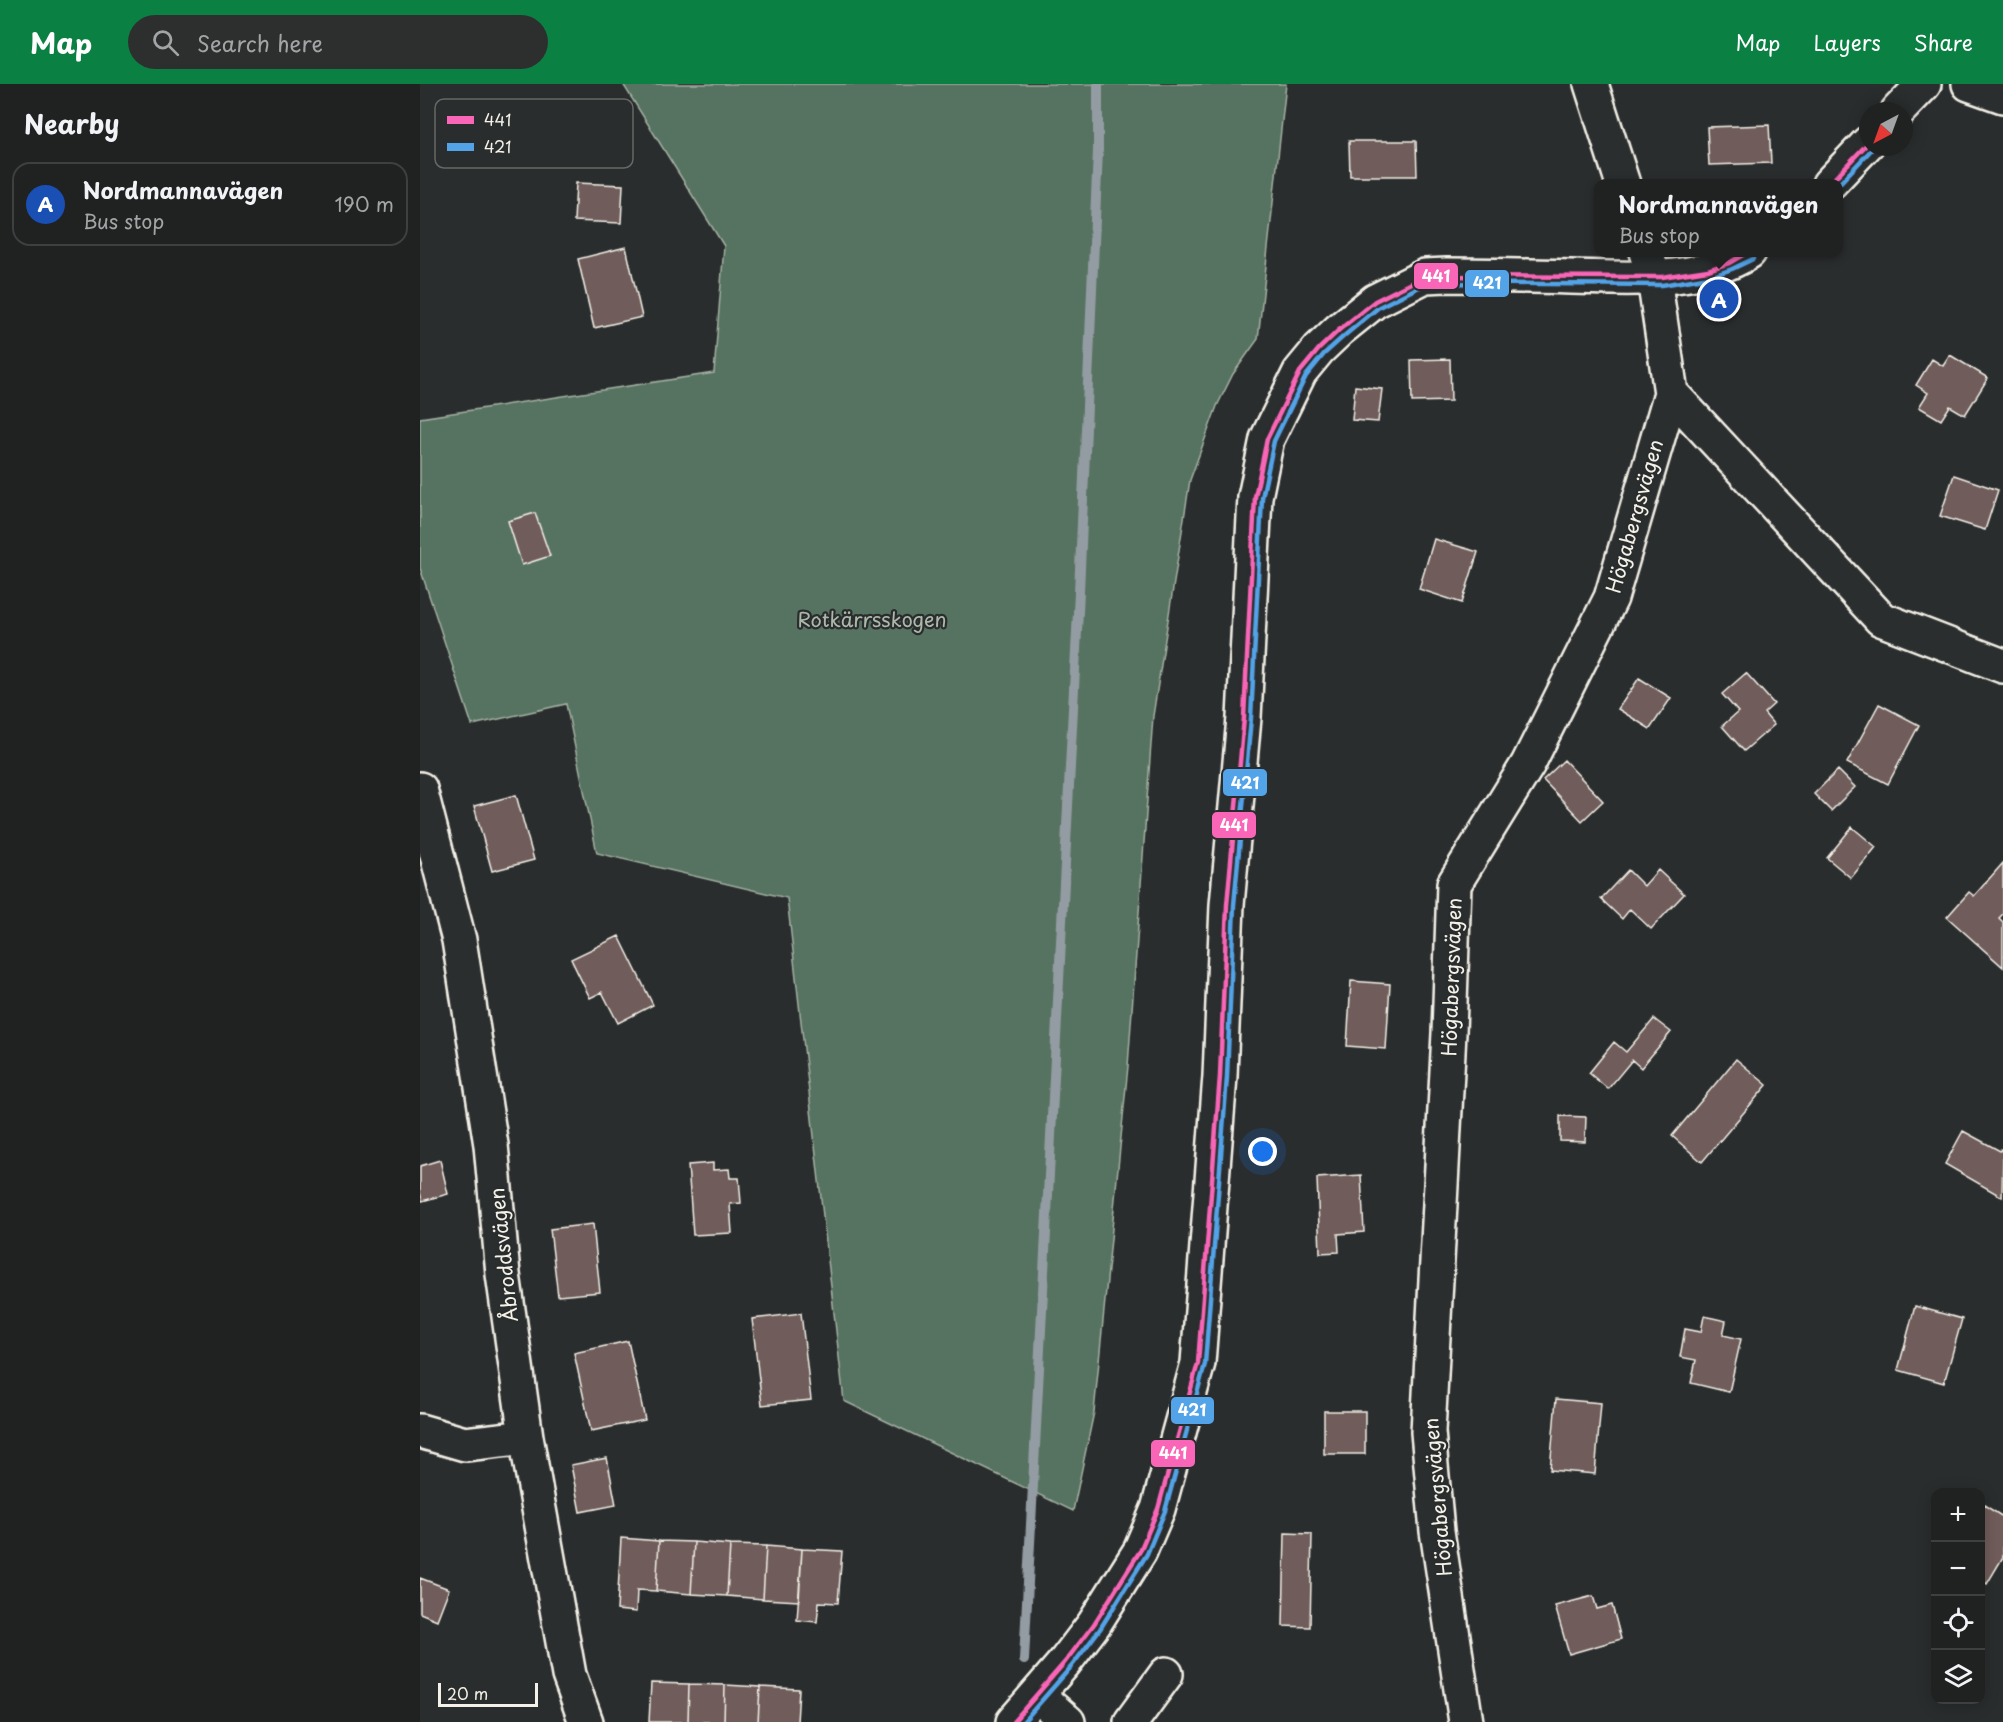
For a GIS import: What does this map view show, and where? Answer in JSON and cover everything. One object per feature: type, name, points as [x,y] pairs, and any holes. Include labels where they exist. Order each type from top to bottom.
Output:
[{"type":"street","points":[[1591,84],[1622,179]]},
{"type":"street","points":[[1907,102],[1924,84]]},
{"type":"street","points":[[1969,84],[2003,96]]},
{"type":"street","points":[[1833,179],[1859,152]]},
{"type":"street","points":[[1013,1722],[1094,1624],[1140,1551],[1158,1509],[1198,1363],[1220,1076],[1227,905],[1244,718],[1255,497],[1267,440],[1300,372],[1339,330],[1375,301],[1425,276],[1650,265],[1694,273],[1736,261],[1742,257]]},
{"type":"street","name":"Högabergsvägen","points":[[1466,1722],[1437,1531],[1428,1432],[1449,1033],[1454,884],[1528,764],[1611,598],[1671,393],[1650,265]]},
{"type":"street","points":[[1671,393],[1881,619],[2003,666]]},
{"type":"street","name":"Åbroddsvägen","points":[[420,789],[459,940],[491,1144],[503,1274],[526,1437],[569,1675],[586,1722]]},
{"type":"street","points":[[420,1431],[465,1444],[526,1437]]},
{"type":"street","points":[[1131,1722],[1166,1674]]},
{"type":"street","points":[[1036,1695],[1068,1722]]},
{"type":"green space","name":"Rotkärrsskogen","points":[[623,84],[1286,84],[1258,339],[1233,374],[1217,406],[1190,480],[1153,716],[1128,1066],[1094,1412],[1073,1511],[844,1401],[787,898],[597,853],[566,704],[472,725],[420,568],[420,418],[714,373],[724,246]]},
{"type":"building","points":[[1769,125],[1771,163],[1709,165],[1707,127]]},
{"type":"building","points":[[1349,141],[1416,141],[1417,176],[1350,176]]},
{"type":"building","points":[[576,183],[623,185],[621,223],[574,221]]},
{"type":"building","points":[[626,247],[642,317],[594,328],[578,259]]},
{"type":"building","points":[[1950,355],[1988,378],[1965,415],[1950,406],[1941,420],[1919,407],[1928,393],[1916,385],[1932,359],[1943,366]]},
{"type":"building","points":[[1450,359],[1451,401],[1412,402],[1411,360]]},
{"type":"building","points":[[1355,386],[1382,389],[1378,422],[1352,420]]},
{"type":"building","points":[[1954,475],[1998,490],[1985,530],[1940,516]]},
{"type":"building","points":[[535,513],[550,556],[522,565],[508,521]]},
{"type":"building","points":[[1434,539],[1478,552],[1462,603],[1419,589]]},
{"type":"building","points":[[1746,673],[1774,704],[1764,713],[1774,725],[1744,751],[1722,726],[1738,712],[1722,694]]},
{"type":"building","points":[[1639,678],[1671,698],[1650,729],[1618,709]]},
{"type":"building","points":[[1879,704],[1919,725],[1888,784],[1847,763]]},
{"type":"building","points":[[1564,760],[1603,801],[1582,821],[1543,780]]},
{"type":"building","points":[[1838,770],[1855,787],[1831,811],[1814,794]]},
{"type":"building","points":[[516,795],[534,860],[492,871],[474,806]]},
{"type":"building","points":[[1852,827],[1876,847],[1851,878],[1827,858]]},
{"type":"building","points":[[2003,863],[2003,914],[1999,918],[2003,922],[2003,967],[1947,917],[1969,892],[1974,896]]},
{"type":"building","points":[[1628,870],[1644,886],[1658,870],[1684,894],[1651,929],[1630,909],[1622,919],[1601,899]]},
{"type":"building","points":[[619,936],[653,1005],[618,1023],[602,992],[590,998],[571,959]]},
{"type":"building","points":[[1351,981],[1390,984],[1386,1049],[1347,1046]]},
{"type":"building","points":[[1654,1019],[1671,1032],[1641,1068],[1632,1060],[1608,1089],[1589,1073],[1614,1042],[1626,1052]]},
{"type":"building","points":[[1736,1059],[1767,1085],[1702,1162],[1672,1136]]},
{"type":"building","points":[[1560,1116],[1586,1117],[1585,1142],[1560,1141]]},
{"type":"building","points":[[1963,1131],[2000,1151],[2003,1150],[2002,1197],[1945,1164]]},
{"type":"building","points":[[440,1160],[448,1194],[422,1201],[420,1166]]},
{"type":"building","points":[[713,1163],[713,1170],[729,1169],[730,1178],[739,1178],[741,1203],[730,1204],[732,1233],[693,1235],[688,1165]]},
{"type":"building","points":[[1361,1175],[1364,1232],[1338,1234],[1339,1252],[1320,1253],[1317,1178]]},
{"type":"building","points":[[593,1224],[600,1292],[558,1296],[550,1229]]},
{"type":"building","points":[[1915,1306],[1962,1319],[1944,1383],[1898,1370]]},
{"type":"building","points":[[801,1313],[811,1400],[762,1405],[752,1319]]},
{"type":"building","points":[[1704,1316],[1726,1321],[1723,1335],[1741,1339],[1729,1392],[1691,1383],[1696,1360],[1680,1357],[1685,1329],[1701,1332]]},
{"type":"building","points":[[628,1341],[645,1420],[591,1431],[574,1353]]},
{"type":"building","points":[[1556,1399],[1601,1403],[1595,1474],[1550,1470]]},
{"type":"building","points":[[1324,1411],[1365,1411],[1365,1454],[1324,1454]]},
{"type":"building","points":[[607,1458],[616,1505],[580,1512],[571,1465]]},
{"type":"building","points":[[1985,1506],[2003,1517],[2003,1557],[1987,1584],[1985,1583]]},
{"type":"building","points":[[1285,1533],[1312,1534],[1310,1627],[1283,1626]]},
{"type":"building","points":[[621,1538],[659,1541],[656,1591],[637,1590],[636,1612],[617,1610]]},
{"type":"building","points":[[659,1541],[694,1542],[691,1594],[656,1591]]},
{"type":"building","points":[[694,1542],[730,1545],[727,1596],[691,1594]]},
{"type":"building","points":[[730,1545],[766,1546],[763,1599],[727,1596]]},
{"type":"building","points":[[766,1546],[802,1549],[799,1601],[763,1599]]},
{"type":"building","points":[[802,1549],[842,1551],[838,1603],[819,1602],[817,1622],[797,1620]]},
{"type":"building","points":[[420,1578],[449,1589],[437,1620],[420,1613]]},
{"type":"building","points":[[1593,1596],[1597,1609],[1612,1605],[1621,1639],[1569,1654],[1555,1606]]},
{"type":"building","points":[[651,1683],[689,1684],[688,1722],[649,1722]]},
{"type":"building","points":[[689,1684],[725,1685],[724,1722],[688,1722]]},
{"type":"building","points":[[725,1685],[760,1687],[758,1722],[724,1722]]},
{"type":"building","points":[[760,1687],[799,1689],[797,1722],[758,1722]]},
{"type":"waterway","points":[[1024,1660],[1079,592],[1098,150],[1098,84]]},
{"type":"transit line","name":"441","points":[[1834,179],[1859,152]]},
{"type":"transit line","name":"421","points":[[1843,180],[1865,156]]},
{"type":"transit line","name":"441","points":[[1013,1722],[1065,1662],[1094,1624],[1140,1551],[1158,1509],[1198,1363],[1220,1076],[1227,905],[1244,718],[1255,497],[1267,439],[1300,372],[1339,330],[1375,301],[1425,276],[1662,277],[1708,270],[1739,257]]},
{"type":"transit line","name":"421","points":[[1023,1722],[1071,1667],[1100,1629],[1147,1554],[1165,1511],[1205,1364],[1227,1077],[1234,905],[1251,718],[1262,498],[1274,441],[1306,376],[1324,354],[1379,307],[1427,283],[1662,285],[1710,277],[1753,259]]},
{"type":"place","name":"Nordmannavägen","points":[[1719,299]]}]
